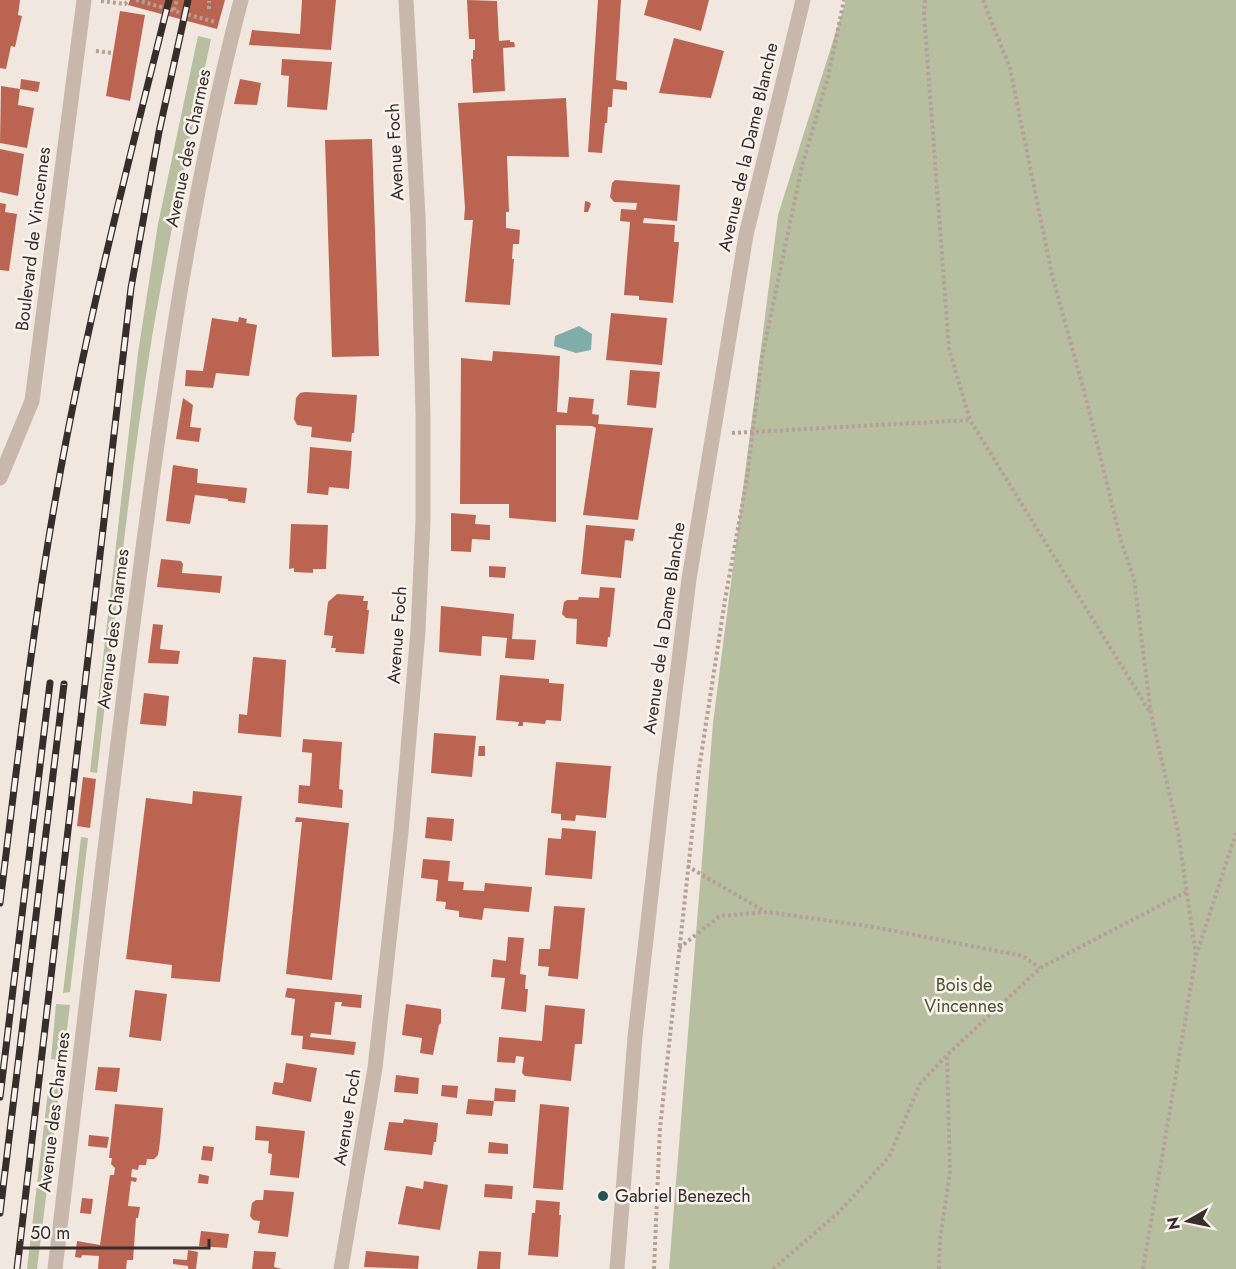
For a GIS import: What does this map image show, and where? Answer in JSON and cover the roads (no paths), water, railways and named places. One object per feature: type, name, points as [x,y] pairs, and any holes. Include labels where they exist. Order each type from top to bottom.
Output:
[{"type":"street","name":"Boulevard de Vincennes","points":[[0,478],[32,401],[84,0]]},
{"type":"street","name":"Avenue des Charmes","points":[[55,1269],[127,671],[179,294],[197,194],[241,0]]},
{"type":"street","name":"Avenue Foch","points":[[341,1269],[375,1068],[401,832],[418,631],[423,520],[423,416],[418,216],[406,0]]},
{"type":"street","name":"Avenue de la Dame Blanche","points":[[617,1269],[635,1037],[662,792],[689,579],[746,235],[803,0]]},
{"type":"water","points":[[579,326],[592,334],[591,350],[576,353],[554,346],[555,336]]},
{"type":"railway","points":[[0,903],[25,699],[56,496],[80,371],[108,247],[169,0]]},
{"type":"railway","points":[[17,1269],[131,288],[159,132],[188,0]]},
{"type":"railway","points":[[0,1097],[50,683]]},
{"type":"railway","points":[[0,1213],[64,684]]},
{"type":"place","name":"Gabriel Benezech","points":[[603,1196]]},
{"type":"park label","name":"Bois de Vincennes","points":[[964,995]]}]
